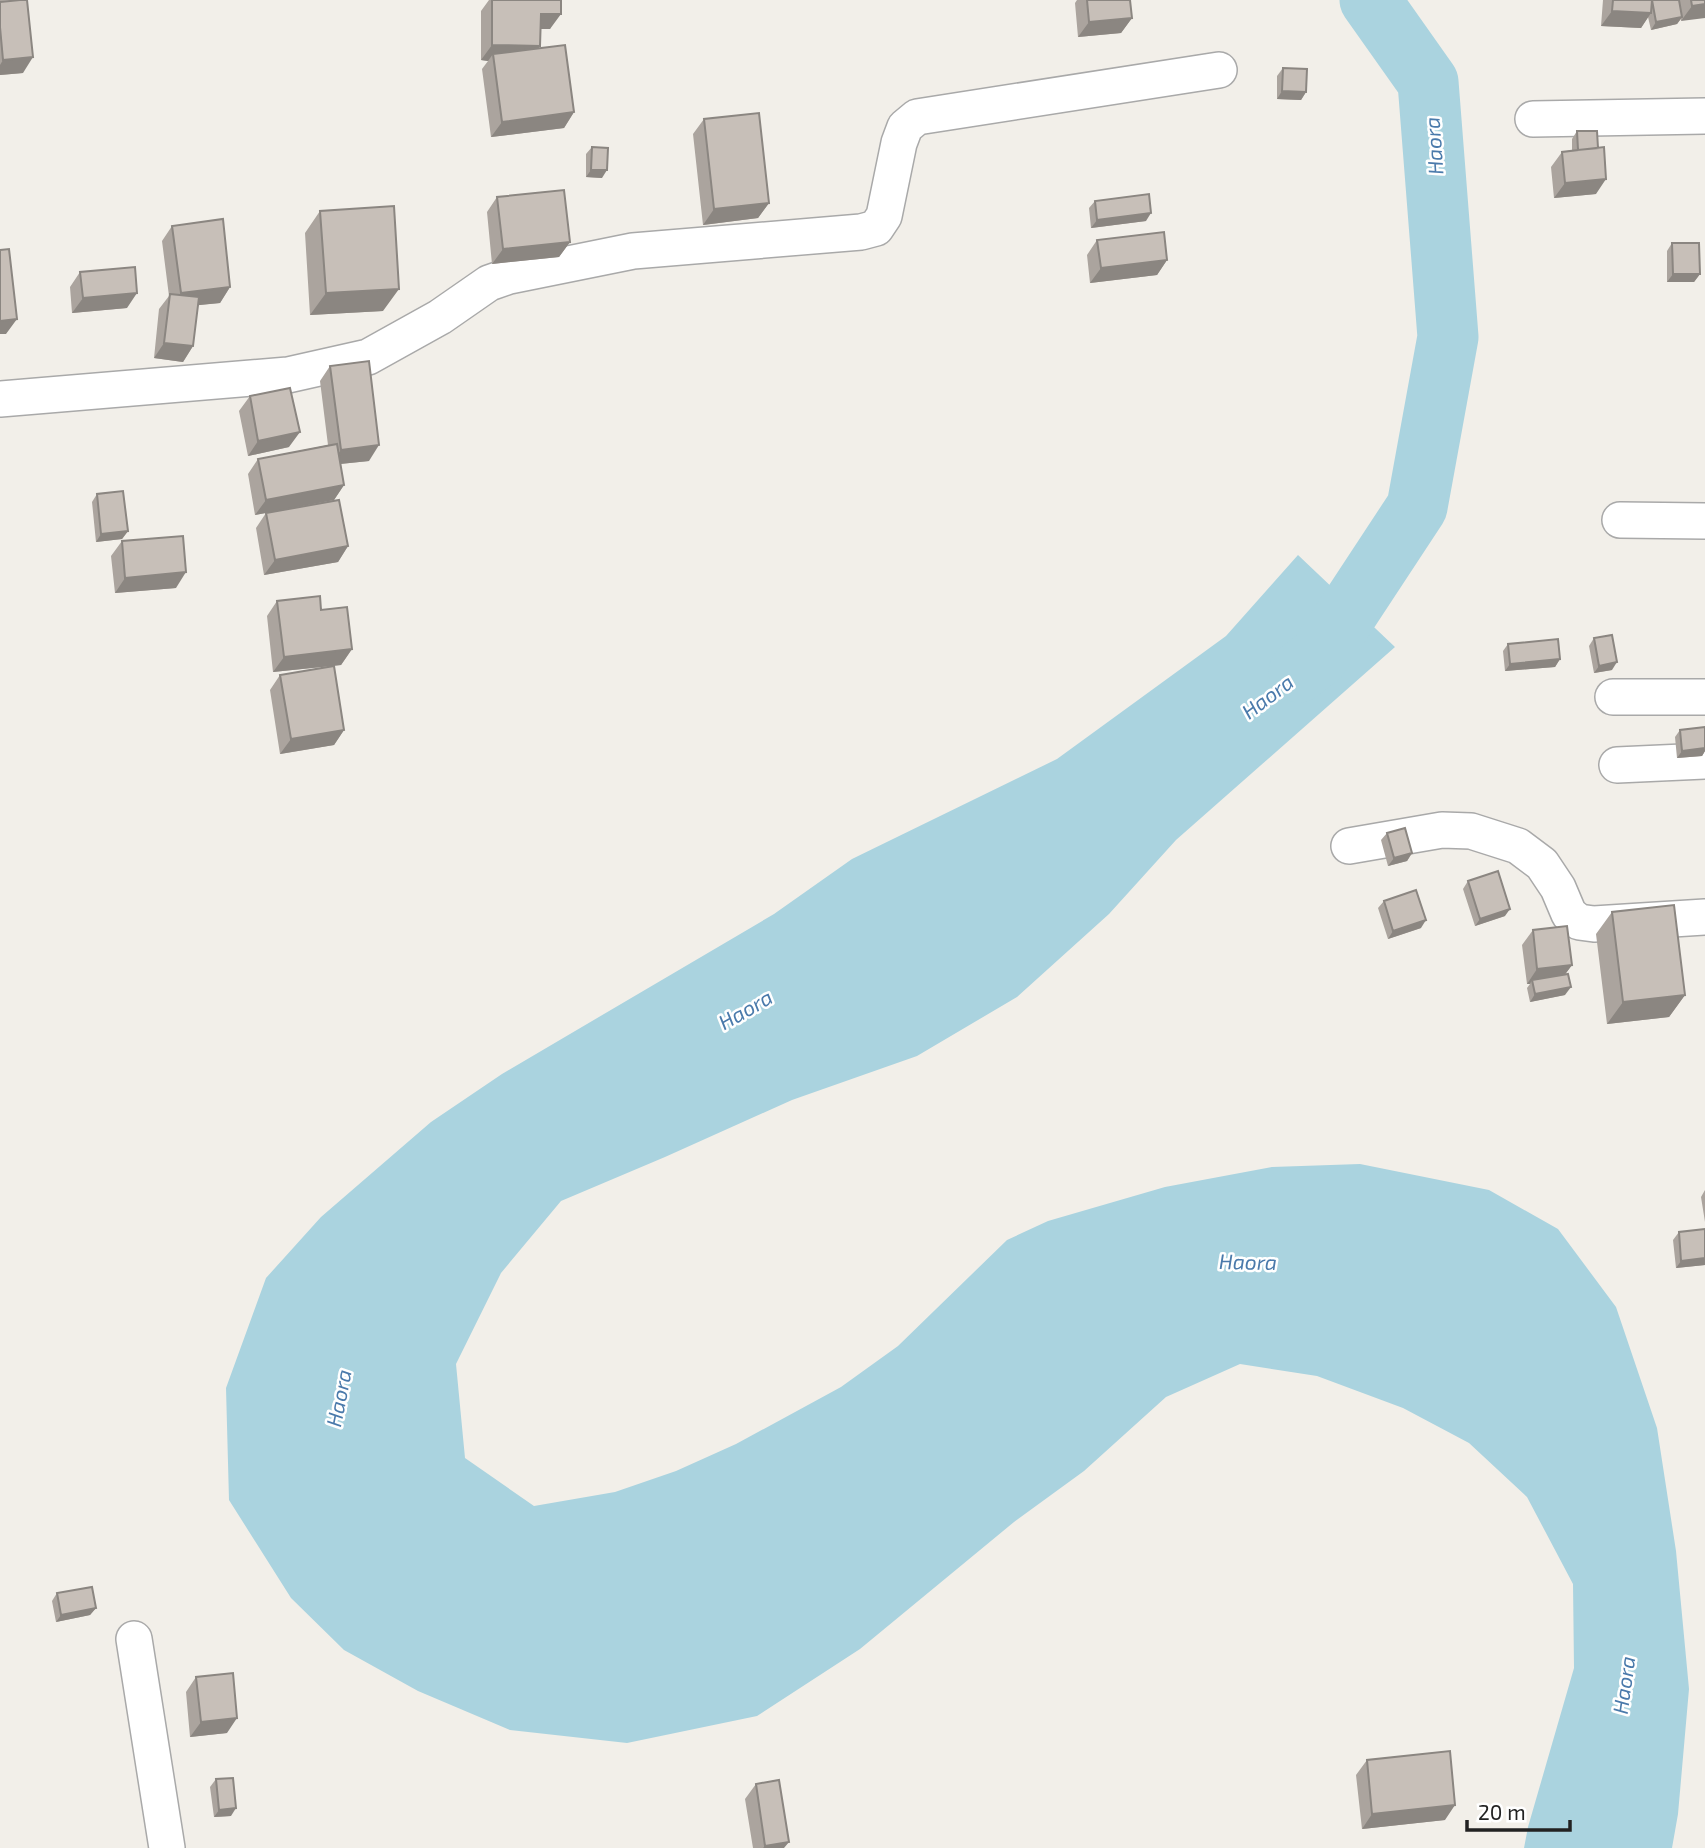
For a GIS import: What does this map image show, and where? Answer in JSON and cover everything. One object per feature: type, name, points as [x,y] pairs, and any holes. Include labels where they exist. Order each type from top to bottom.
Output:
[{"type":"street","points":[[0,399],[288,375],[368,357],[440,317],[489,283],[509,276],[633,251],[861,232],[876,228],[884,216],[899,143],[905,127],[918,117],[1219,70]]},
{"type":"street","points":[[1533,119],[1705,116]]},
{"type":"street","points":[[1620,520],[1705,521]]},
{"type":"street","points":[[1613,697],[1705,697]]},
{"type":"street","points":[[1617,765],[1705,761]]},
{"type":"street","points":[[1349,846],[1442,830],[1471,831],[1518,846],[1542,864],[1558,888],[1569,914],[1579,922],[1594,924],[1705,916]]},
{"type":"street","points":[[134,1639],[167,1848]]},
{"type":"water","points":[[1298,555],[1395,647],[1176,840],[1109,914],[1017,997],[917,1056],[792,1100],[561,1201],[501,1273],[456,1364],[465,1458],[534,1506],[615,1492],[676,1471],[736,1444],[841,1387],[898,1346],[1007,1240],[1048,1221],[1165,1187],[1272,1167],[1360,1164],[1489,1190],[1558,1229],[1616,1307],[1657,1428],[1676,1551],[1689,1689],[1678,1814],[1672,1848],[1524,1848],[1574,1668],[1573,1584],[1527,1497],[1469,1443],[1403,1408],[1317,1376],[1240,1364],[1166,1397],[1084,1471],[1014,1522],[860,1649],[757,1716],[627,1743],[510,1730],[418,1691],[344,1650],[291,1598],[229,1500],[226,1388],[266,1278],[321,1217],[431,1122],[502,1074],[774,914],[852,859],[1057,759],[1226,636]]},
{"type":"building","points":[[27,0],[33,57],[3,60],[0,2]]},
{"type":"building","points":[[492,0],[561,0],[561,14],[541,14],[540,46],[492,45]]},
{"type":"building","points":[[1087,0],[1130,0],[1132,18],[1089,22]]},
{"type":"building","points":[[1613,0],[1652,0],[1651,13],[1612,11]]},
{"type":"building","points":[[1652,0],[1679,0],[1682,17],[1656,22]]},
{"type":"building","points":[[1691,0],[1705,0],[1705,4],[1692,6]]},
{"type":"building","points":[[565,45],[574,112],[502,122],[493,54]]},
{"type":"building","points":[[1283,68],[1307,69],[1306,92],[1282,91]]},
{"type":"building","points":[[759,113],[769,203],[714,209],[704,119]]},
{"type":"building","points":[[1577,131],[1597,131],[1598,148],[1578,150]]},
{"type":"building","points":[[592,147],[608,148],[607,170],[591,170]]},
{"type":"building","points":[[1604,147],[1606,179],[1565,183],[1562,152]]},
{"type":"building","points":[[564,190],[570,242],[503,249],[497,197]]},
{"type":"building","points":[[1149,194],[1151,213],[1097,220],[1095,201]]},
{"type":"building","points":[[394,206],[399,289],[326,293],[320,211]]},
{"type":"building","points":[[223,219],[230,287],[181,293],[172,226]]},
{"type":"building","points":[[1164,232],[1167,260],[1101,268],[1097,240]]},
{"type":"building","points":[[1672,243],[1699,243],[1700,274],[1673,274]]},
{"type":"building","points":[[9,249],[17,319],[0,321],[0,250]]},
{"type":"building","points":[[135,267],[137,293],[83,298],[80,272]]},
{"type":"building","points":[[170,294],[199,297],[193,346],[164,343]]},
{"type":"building","points":[[369,361],[379,445],[341,450],[330,366]]},
{"type":"building","points":[[290,388],[300,432],[258,441],[250,396]]},
{"type":"building","points":[[337,444],[344,485],[266,500],[258,459]]},
{"type":"building","points":[[123,491],[128,531],[101,534],[97,494]]},
{"type":"building","points":[[339,500],[348,546],[275,560],[266,513]]},
{"type":"building","points":[[183,536],[186,572],[125,578],[122,541]]},
{"type":"building","points":[[320,596],[321,610],[347,607],[352,649],[284,657],[277,601]]},
{"type":"building","points":[[1612,635],[1617,662],[1599,666],[1594,638]]},
{"type":"building","points":[[1558,639],[1560,659],[1510,664],[1508,644]]},
{"type":"building","points":[[334,666],[344,730],[291,739],[280,675]]},
{"type":"building","points":[[1705,727],[1705,748],[1682,751],[1680,730]]},
{"type":"building","points":[[1405,828],[1412,853],[1394,858],[1387,833]]},
{"type":"building","points":[[1498,871],[1510,909],[1480,919],[1468,881]]},
{"type":"building","points":[[1416,890],[1426,920],[1393,931],[1384,901]]},
{"type":"building","points":[[1674,905],[1685,995],[1623,1002],[1612,912]]},
{"type":"building","points":[[1567,926],[1572,965],[1537,969],[1533,930]]},
{"type":"building","points":[[1568,974],[1571,987],[1535,994],[1532,980]]},
{"type":"building","points":[[1705,1229],[1705,1258],[1681,1261],[1679,1232]]},
{"type":"building","points":[[92,1587],[96,1608],[61,1615],[57,1593]]},
{"type":"building","points":[[233,1673],[237,1718],[201,1722],[196,1677]]},
{"type":"building","points":[[1450,1751],[1455,1805],[1372,1814],[1367,1760]]},
{"type":"building","points":[[233,1778],[236,1808],[219,1810],[216,1779]]},
{"type":"building","points":[[779,1780],[789,1842],[765,1846],[756,1784]]},
{"type":"waterway","name":"Haora","points":[[1299,672],[1319,656],[1417,507],[1448,337],[1428,82],[1370,0]]}]
